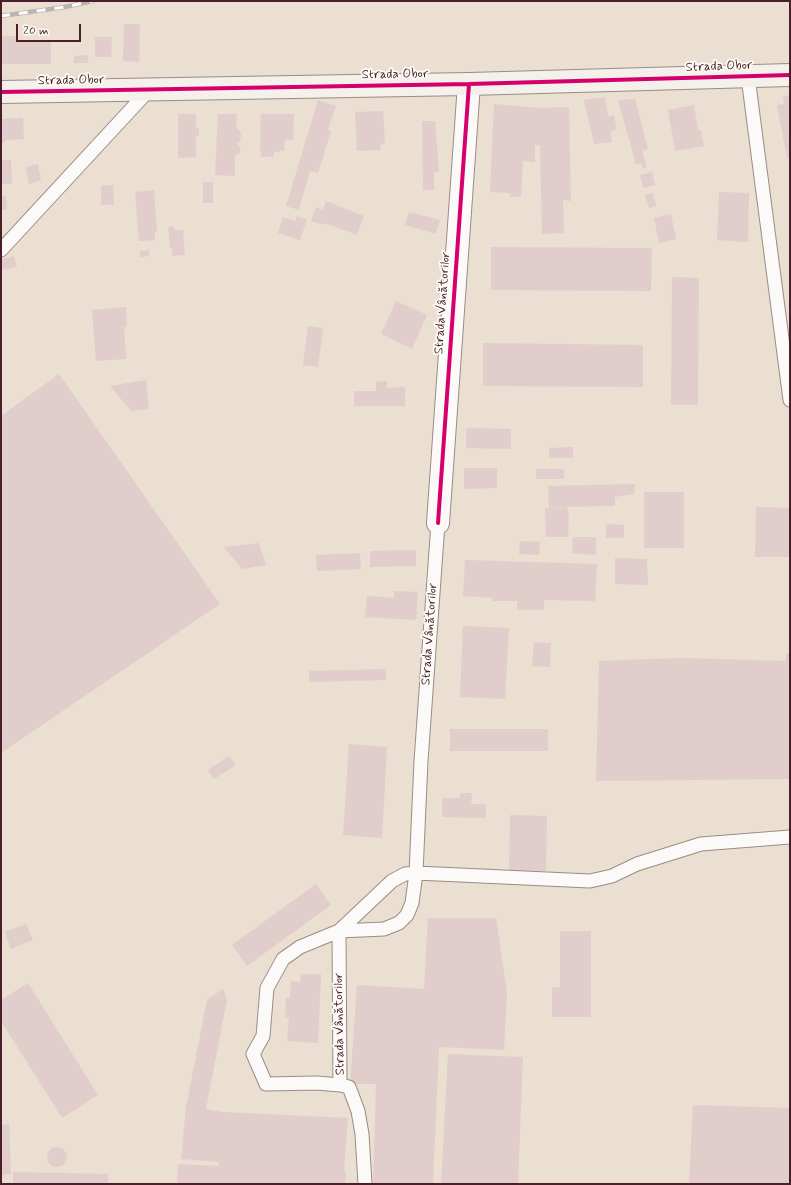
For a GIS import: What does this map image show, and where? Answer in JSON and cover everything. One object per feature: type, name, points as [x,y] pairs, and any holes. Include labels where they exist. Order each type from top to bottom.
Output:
[{"type":"street","name":"Strada Obor","points":[[1,92],[469,84],[790,75]]},
{"type":"street","name":"Strada Vânătorilor","points":[[438,523],[469,84]]},
{"type":"lane","points":[[748,77],[790,400]]},
{"type":"lane","points":[[1,250],[149,90]]},
{"type":"lane","name":"Strada Vânătorilor","points":[[416,873],[405,874],[392,881],[339,931],[340,1085],[317,1083],[266,1084],[254,1054],[263,1036],[267,988],[283,959],[300,947],[339,931],[384,929],[399,923],[407,915],[412,902],[416,873],[421,761],[438,523]]},
{"type":"lane","points":[[416,873],[590,881],[612,876],[637,864],[701,844],[790,837]]},
{"type":"lane","points":[[340,1085],[349,1088],[358,1111],[362,1134],[365,1184]]},
{"type":"building","points":[[124,24],[140,24],[139,62],[123,61]]},
{"type":"building","points":[[1,36],[16,36],[16,41],[51,42],[51,64],[1,64]]},
{"type":"building","points":[[95,37],[112,37],[111,57],[95,57]]},
{"type":"building","points":[[88,55],[88,63],[74,63],[74,56]]},
{"type":"building","points":[[790,95],[790,157],[787,158],[777,105],[784,104],[783,96]]},
{"type":"building","points":[[605,97],[608,116],[614,115],[617,130],[610,131],[612,142],[594,144],[584,100]]},
{"type":"building","points":[[635,99],[648,149],[642,151],[647,167],[642,168],[641,163],[636,164],[618,100]]},
{"type":"building","points":[[318,100],[336,106],[328,130],[331,131],[318,173],[310,171],[299,210],[286,206]]},
{"type":"building","points":[[494,104],[539,108],[569,107],[571,201],[563,200],[564,233],[542,234],[540,146],[535,145],[535,162],[523,161],[521,197],[510,197],[510,193],[490,192]]},
{"type":"building","points":[[694,105],[698,130],[701,130],[704,146],[675,151],[668,110]]},
{"type":"building","points":[[383,111],[385,143],[380,144],[381,150],[357,151],[355,112]]},
{"type":"building","points":[[178,114],[196,114],[196,128],[199,128],[199,136],[196,136],[196,157],[178,158]]},
{"type":"building","points":[[218,114],[237,114],[236,128],[240,131],[241,135],[240,142],[237,143],[241,150],[235,155],[235,176],[215,175]]},
{"type":"building","points":[[261,114],[294,114],[293,140],[285,139],[284,151],[274,152],[274,157],[261,157]]},
{"type":"building","points":[[23,118],[24,139],[5,140],[5,143],[1,143],[1,119]]},
{"type":"building","points":[[422,121],[435,121],[439,172],[434,172],[434,190],[423,190]]},
{"type":"building","points":[[1,160],[11,160],[12,184],[1,184]]},
{"type":"building","points":[[38,164],[41,180],[29,184],[26,167]]},
{"type":"building","points":[[652,172],[655,185],[643,188],[640,175]]},
{"type":"building","points":[[203,182],[213,182],[213,203],[203,203]]},
{"type":"building","points":[[113,185],[114,205],[101,205],[101,186]]},
{"type":"building","points":[[154,190],[157,232],[155,232],[155,240],[139,241],[135,192]]},
{"type":"building","points":[[719,192],[749,193],[748,242],[717,240]]},
{"type":"building","points":[[653,193],[656,206],[649,208],[645,195]]},
{"type":"building","points":[[6,196],[7,209],[1,210],[1,197]]},
{"type":"building","points":[[326,201],[364,216],[357,235],[325,223],[324,225],[311,221],[316,207],[323,210]]},
{"type":"building","points":[[409,212],[440,220],[436,234],[405,225]]},
{"type":"building","points":[[671,214],[676,239],[659,243],[654,218]]},
{"type":"building","points":[[297,216],[307,219],[300,240],[278,233],[283,217],[295,221]]},
{"type":"building","points":[[174,226],[175,230],[183,230],[185,255],[172,256],[168,227]]},
{"type":"building","points":[[491,247],[652,248],[651,291],[491,290]]},
{"type":"building","points":[[149,250],[149,256],[140,257],[140,251]]},
{"type":"building","points":[[14,256],[17,267],[1,270],[1,259]]},
{"type":"building","points":[[672,277],[699,278],[698,405],[671,405]]},
{"type":"building","points":[[396,301],[427,315],[412,349],[381,334]]},
{"type":"building","points":[[126,307],[127,327],[124,327],[126,359],[96,361],[92,310]]},
{"type":"building","points":[[308,326],[323,328],[318,367],[303,365]]},
{"type":"building","points":[[483,343],[643,345],[643,387],[483,386]]},
{"type":"building","points":[[59,374],[220,604],[1,753],[1,416]]},
{"type":"building","points":[[146,380],[149,409],[131,411],[110,386]]},
{"type":"building","points":[[387,381],[387,388],[405,387],[405,406],[354,406],[354,391],[376,391],[376,382]]},
{"type":"building","points":[[466,428],[511,429],[511,449],[466,448]]},
{"type":"building","points":[[573,447],[573,458],[549,458],[549,448]]},
{"type":"building","points":[[464,468],[497,468],[497,488],[464,489]]},
{"type":"building","points":[[536,469],[564,469],[564,479],[536,479]]},
{"type":"building","points":[[635,484],[634,494],[615,497],[615,506],[549,507],[548,486]]},
{"type":"building","points":[[644,492],[684,492],[684,548],[644,548]]},
{"type":"building","points":[[567,507],[569,516],[568,537],[546,537],[545,508]]},
{"type":"building","points":[[756,507],[790,508],[790,557],[755,557]]},
{"type":"building","points":[[606,524],[624,525],[624,538],[606,538]]},
{"type":"building","points":[[573,537],[596,537],[596,555],[572,553]]},
{"type":"building","points":[[520,541],[540,542],[539,555],[519,554]]},
{"type":"building","points":[[259,543],[266,565],[242,569],[224,547]]},
{"type":"building","points":[[416,550],[416,566],[370,567],[370,551]]},
{"type":"building","points":[[360,553],[361,569],[317,571],[316,555]]},
{"type":"building","points":[[615,558],[647,559],[648,585],[615,584]]},
{"type":"building","points":[[465,560],[597,564],[595,601],[544,600],[544,610],[517,610],[517,601],[492,601],[492,598],[463,596]]},
{"type":"building","points":[[394,591],[418,592],[416,620],[365,617],[367,596],[394,598]]},
{"type":"building","points":[[463,626],[509,628],[505,699],[460,697]]},
{"type":"building","points":[[534,642],[551,643],[550,667],[532,666]]},
{"type":"building","points":[[786,653],[790,653],[790,779],[596,781],[599,661],[680,658],[786,661]]},
{"type":"building","points":[[386,669],[386,680],[309,682],[309,671]]},
{"type":"building","points":[[450,729],[548,729],[548,751],[450,751]]},
{"type":"building","points":[[349,744],[387,747],[382,838],[343,835]]},
{"type":"building","points":[[229,756],[236,765],[214,779],[208,770]]},
{"type":"building","points":[[460,793],[472,793],[471,804],[486,804],[486,818],[442,817],[442,798],[460,798]]},
{"type":"building","points":[[510,815],[547,816],[546,871],[509,870]]},
{"type":"building","points":[[316,884],[331,905],[247,966],[232,945]]},
{"type":"building","points":[[428,918],[496,918],[507,993],[504,1050],[439,1047],[433,1184],[373,1184],[376,1084],[350,1084],[357,985],[424,989]]},
{"type":"building","points":[[26,924],[33,940],[11,949],[5,932]]},
{"type":"building","points":[[560,931],[591,931],[591,1017],[552,1017],[552,987],[560,987]]},
{"type":"building","points":[[301,974],[321,974],[318,1043],[287,1041],[289,1018],[285,1018],[286,998],[290,998],[291,981],[300,982]]},
{"type":"building","points":[[28,983],[98,1095],[62,1118],[1,1021],[1,1000]]},
{"type":"building","points":[[223,989],[227,1000],[206,1109],[223,1112],[348,1118],[344,1171],[346,1171],[345,1184],[177,1184],[178,1164],[219,1166],[219,1162],[181,1159],[186,1107],[207,1000]]},
{"type":"building","points":[[448,1054],[523,1057],[518,1184],[441,1184]]},
{"type":"building","points":[[693,1105],[790,1108],[790,1184],[689,1184]]},
{"type":"building","points":[[9,1124],[11,1174],[1,1175],[1,1125]]},
{"type":"building","points":[[57,1147],[64,1150],[67,1157],[64,1164],[57,1167],[50,1164],[47,1157],[50,1150]]},
{"type":"building","points":[[13,1172],[108,1174],[108,1184],[13,1184]]},
{"type":"railway","points":[[1,16],[65,7],[93,1]]},
{"type":"cycle path","points":[[1,92],[469,84],[790,75]]},
{"type":"cycle path","points":[[438,523],[469,84]]}]
